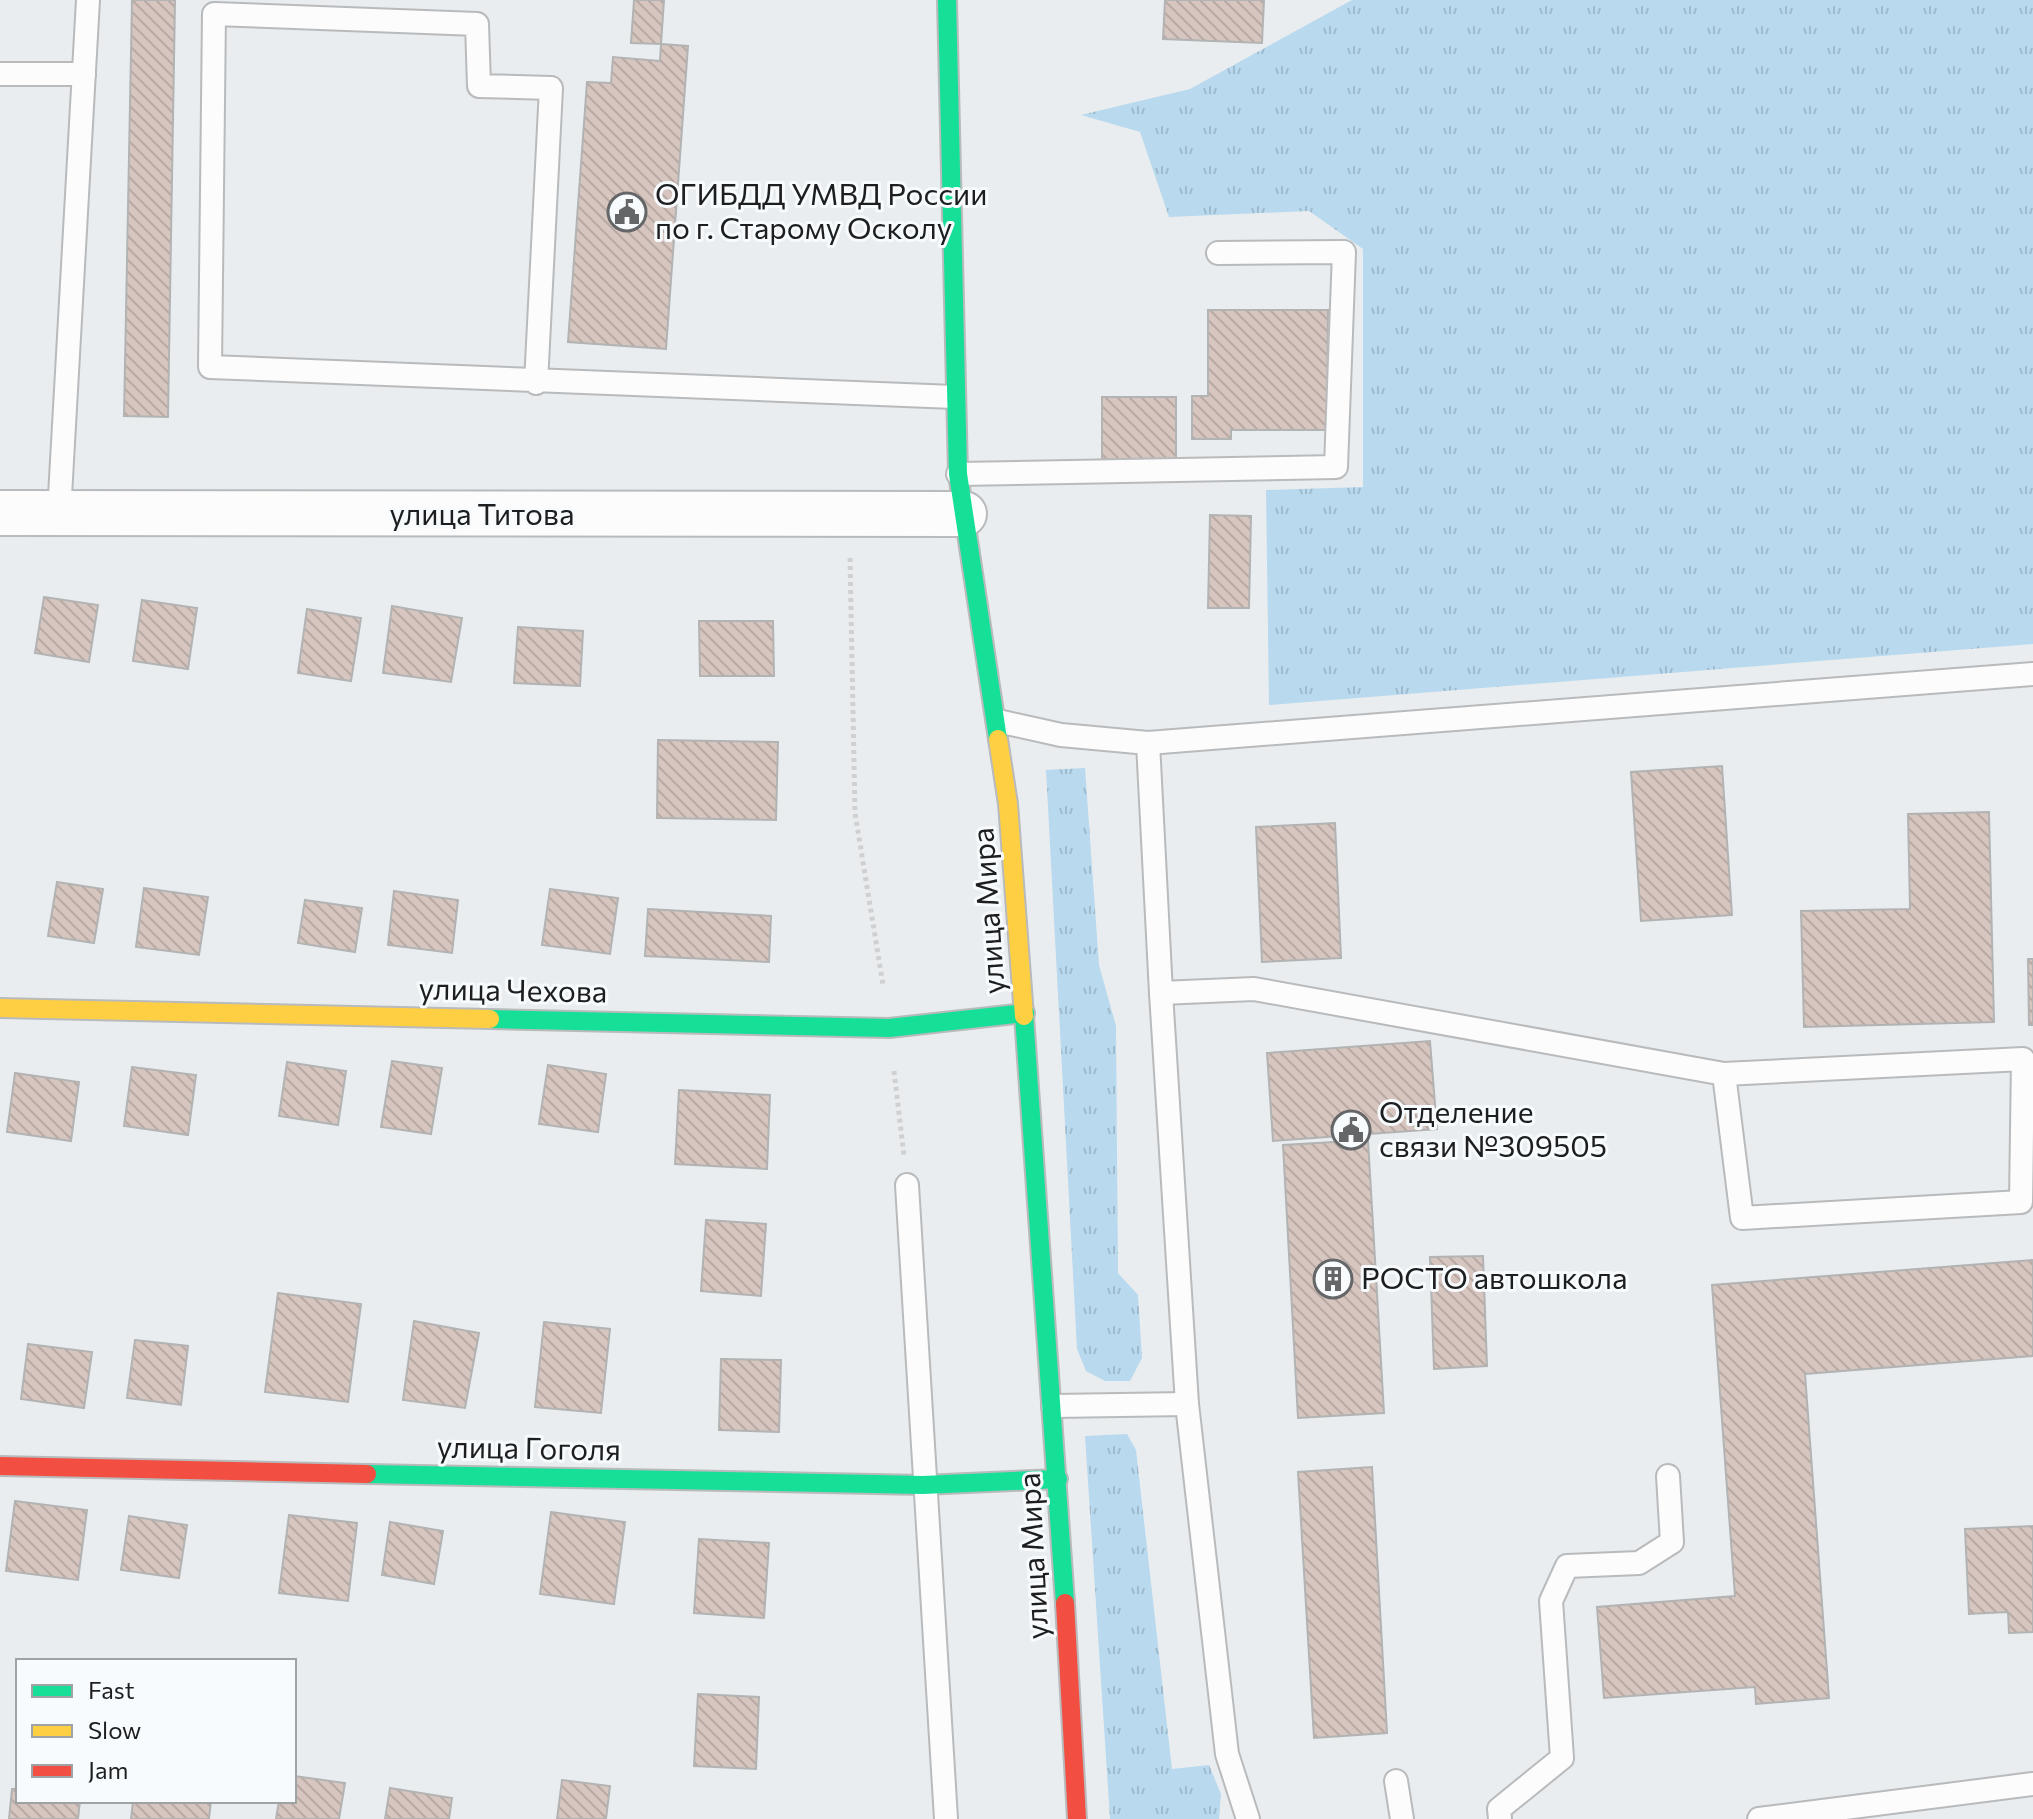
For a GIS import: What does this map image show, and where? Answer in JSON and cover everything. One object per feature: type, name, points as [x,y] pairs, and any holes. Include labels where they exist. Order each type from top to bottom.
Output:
[{"type":"street","name":"улица Мира","points":[[947,0],[954,397],[961,494],[998,721],[1025,1013],[1058,1479],[1077,1819]]},
{"type":"street","name":"улица Титова","points":[[0,513],[849,516],[961,494]]},
{"type":"street","name":"улица Чехова","points":[[0,1008],[889,1028],[1025,1013]]},
{"type":"street","name":"улица Гоголя","points":[[0,1466],[923,1485],[1058,1479]]},
{"type":"lane","points":[[59,514],[88,0]]},
{"type":"lane","points":[[536,383],[551,88],[479,86],[477,24],[214,14],[210,367],[536,383],[954,397]]},
{"type":"lane","points":[[0,74],[84,74]]},
{"type":"lane","points":[[961,494],[1336,467],[1344,252],[1218,253]]},
{"type":"lane","points":[[998,721],[1061,735],[1148,743],[2033,674]]},
{"type":"lane","points":[[1148,743],[1187,1404],[1227,1754],[1248,1819]]},
{"type":"lane","points":[[1161,993],[1254,989],[1724,1074],[2023,1059],[2021,1202],[1742,1218],[1724,1074]]},
{"type":"lane","points":[[907,1185],[923,1485],[946,1819]]},
{"type":"lane","points":[[1053,1406],[1187,1404]]},
{"type":"lane","points":[[1500,1819],[1499,1809],[1562,1758],[1551,1601],[1567,1566],[1639,1563],[1672,1542],[1668,1476]]},
{"type":"lane","points":[[1396,1781],[1402,1819]]},
{"type":"lane","points":[[1759,1819],[2033,1784]]},
{"type":"path","points":[[849,516],[855,813],[889,1028],[907,1185]]},
{"type":"green space","points":[[1352,0],[2033,0],[2033,644],[1269,705],[1266,490],[1363,487],[1363,249],[1309,211],[1169,217],[1140,132],[1081,115],[1190,89]]},
{"type":"green space","points":[[1085,768],[1099,965],[1116,1026],[1118,1273],[1138,1295],[1142,1358],[1130,1381],[1105,1381],[1086,1371],[1077,1349],[1046,770]]},
{"type":"green space","points":[[1127,1434],[1136,1450],[1172,1769],[1209,1765],[1221,1794],[1219,1819],[1110,1819],[1085,1436]]},
{"type":"building","points":[[132,0],[175,0],[168,417],[124,416]]},
{"type":"building","points":[[634,0],[664,0],[661,44],[631,43]]},
{"type":"building","points":[[1165,0],[1264,0],[1262,43],[1163,39]]},
{"type":"building","name":"ОГИБДД УМВД России по г. Старому Осколу","points":[[661,44],[688,46],[666,349],[568,342],[587,82],[611,83],[613,57],[660,61]]},
{"type":"building","points":[[1208,310],[1328,310],[1327,430],[1231,430],[1231,439],[1192,439],[1192,396],[1208,396]]},
{"type":"building","points":[[1102,397],[1176,397],[1176,460],[1102,459]]},
{"type":"building","points":[[1210,515],[1251,516],[1249,608],[1208,608]]},
{"type":"building","points":[[44,597],[98,605],[89,662],[35,653]]},
{"type":"building","points":[[142,600],[197,608],[188,669],[133,661]]},
{"type":"building","points":[[392,606],[462,618],[451,682],[383,673]]},
{"type":"building","points":[[307,609],[361,618],[351,681],[298,673]]},
{"type":"building","points":[[699,621],[773,621],[774,676],[700,676]]},
{"type":"building","points":[[518,627],[583,631],[580,686],[514,683]]},
{"type":"building","points":[[658,740],[778,742],[776,820],[657,818]]},
{"type":"building","points":[[1722,766],[1732,915],[1641,921],[1631,772]]},
{"type":"building","points":[[1989,812],[1994,1022],[1804,1027],[1801,911],[1910,909],[1908,814]]},
{"type":"building","points":[[1335,823],[1341,958],[1262,962],[1256,827]]},
{"type":"building","points":[[57,882],[103,889],[94,943],[48,936]]},
{"type":"building","points":[[144,888],[208,897],[199,955],[136,947]]},
{"type":"building","points":[[550,889],[618,898],[610,954],[542,945]]},
{"type":"building","points":[[394,891],[458,900],[452,953],[388,945]]},
{"type":"building","points":[[305,900],[362,908],[355,952],[298,943]]},
{"type":"building","points":[[648,909],[771,916],[769,962],[645,956]]},
{"type":"building","points":[[2028,959],[2033,959],[2033,1025],[2029,1025]]},
{"type":"building","points":[[1430,1041],[1437,1129],[1273,1141],[1267,1053]]},
{"type":"building","points":[[392,1061],[442,1068],[431,1134],[381,1127]]},
{"type":"building","points":[[287,1062],[346,1071],[338,1125],[279,1116]]},
{"type":"building","points":[[548,1065],[606,1074],[598,1132],[539,1124]]},
{"type":"building","points":[[132,1067],[196,1075],[188,1135],[124,1126]]},
{"type":"building","points":[[15,1073],[79,1082],[71,1141],[7,1132]]},
{"type":"building","points":[[679,1090],[770,1095],[767,1169],[675,1164]]},
{"type":"building","name":"РОСТО автошкола","points":[[1368,1140],[1384,1413],[1298,1418],[1283,1145]]},
{"type":"building","points":[[706,1220],[766,1224],[761,1296],[701,1291]]},
{"type":"building","points":[[1483,1256],[1487,1366],[1434,1369],[1430,1257]]},
{"type":"building","points":[[2033,1260],[2033,1356],[1805,1374],[1829,1698],[1756,1704],[1755,1687],[1604,1698],[1597,1607],[1735,1596],[1712,1285]]},
{"type":"building","points":[[278,1293],[361,1304],[348,1402],[265,1392]]},
{"type":"building","points":[[414,1321],[479,1333],[465,1408],[403,1400]]},
{"type":"building","points":[[544,1322],[610,1329],[601,1413],[535,1407]]},
{"type":"building","points":[[135,1340],[188,1346],[181,1405],[127,1398]]},
{"type":"building","points":[[28,1344],[92,1352],[84,1408],[21,1399]]},
{"type":"building","points":[[721,1359],[781,1360],[779,1432],[719,1430]]},
{"type":"building","points":[[1372,1467],[1387,1733],[1314,1738],[1298,1472]]},
{"type":"building","points":[[15,1501],[87,1510],[78,1580],[6,1571]]},
{"type":"building","points":[[551,1512],[625,1522],[614,1604],[540,1594]]},
{"type":"building","points":[[289,1515],[357,1523],[348,1601],[279,1593]]},
{"type":"building","points":[[129,1516],[187,1525],[179,1578],[121,1570]]},
{"type":"building","points":[[390,1522],[443,1531],[434,1584],[382,1575]]},
{"type":"building","points":[[2033,1526],[2033,1632],[2009,1633],[2008,1612],[1969,1614],[1965,1529]]},
{"type":"building","points":[[699,1539],[769,1543],[764,1618],[694,1613]]},
{"type":"building","points":[[698,1694],[759,1697],[756,1769],[694,1766]]},
{"type":"building","points":[[296,1776],[345,1783],[339,1819],[276,1819],[279,1803],[296,1803]]},
{"type":"building","points":[[562,1780],[610,1786],[606,1819],[557,1819]]},
{"type":"building","points":[[390,1788],[452,1798],[449,1819],[385,1819]]},
{"type":"building","points":[[12,1789],[16,1789],[16,1803],[80,1803],[78,1819],[9,1819]]},
{"type":"building","points":[[133,1803],[211,1803],[209,1819],[131,1819]]},
{"type":"traffic: fast","points":[[947,0],[958,474],[998,739]]},
{"type":"traffic: fast","points":[[490,1019],[889,1028],[1025,1013]]},
{"type":"traffic: fast","points":[[1024,1016],[1065,1603]]},
{"type":"traffic: fast","points":[[367,1474],[923,1485],[1058,1479]]},
{"type":"traffic: slow","points":[[998,739],[1008,804],[1024,1016]]},
{"type":"traffic: slow","points":[[0,1008],[490,1019]]},
{"type":"traffic: jam","points":[[0,1466],[367,1474]]},
{"type":"traffic: jam","points":[[1065,1603],[1077,1819]]},
{"type":"place","name":"ОГИБДД УМВД России по г. Старому Осколу","points":[[627,212]]},
{"type":"place","name":"Отделение связи №309505","points":[[1351,1130]]},
{"type":"place","name":"РОСТО автошкола","points":[[1333,1279]]}]
